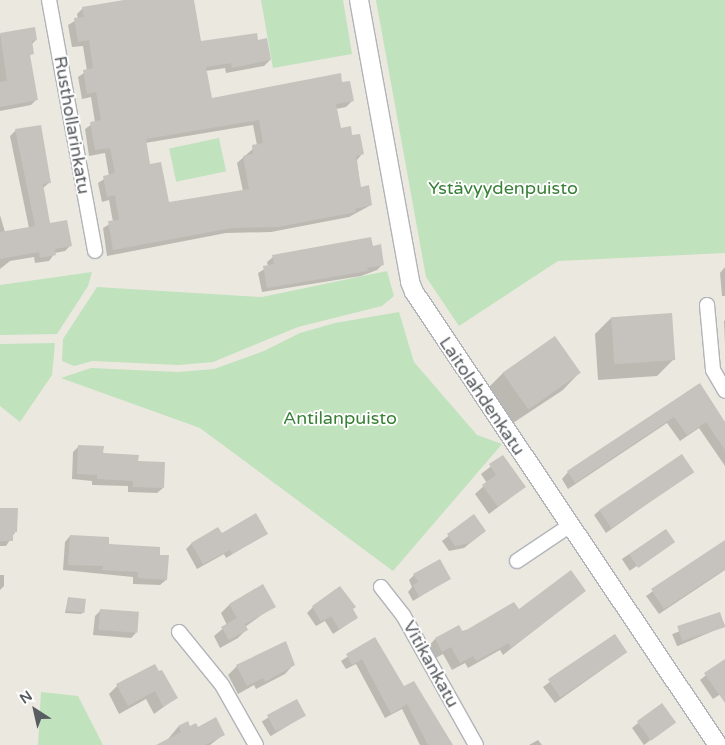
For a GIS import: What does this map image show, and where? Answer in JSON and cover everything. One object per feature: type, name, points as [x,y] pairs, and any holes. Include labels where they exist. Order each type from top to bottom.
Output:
[{"type":"street","name":"Rusthollarinkatu","points":[[49,0],[95,251]]},
{"type":"street","name":"Laitolahdenkatu","points":[[359,0],[410,282],[428,317],[718,745]]},
{"type":"street","points":[[708,305],[713,370],[725,391]]},
{"type":"street","points":[[517,561],[569,526]]},
{"type":"street","name":"Vitikankatu","points":[[381,587],[403,614],[476,745]]},
{"type":"street","points":[[179,632],[222,685],[256,745]]},
{"type":"green space","points":[[261,0],[343,0],[352,54],[273,68]]},
{"type":"green space","name":"Ystävyydenpuisto","points":[[376,0],[725,0],[725,253],[558,261],[459,326],[426,277]]},
{"type":"green space","points":[[219,138],[226,171],[176,182],[169,149]]},
{"type":"green space","points":[[387,271],[394,296],[382,306],[298,327],[213,362],[179,365],[92,361],[74,366],[62,361],[63,339],[97,287],[262,297]]},
{"type":"green space","points":[[92,272],[88,286],[57,334],[0,335],[0,285]]},
{"type":"green space","name":"Antilanpuisto","points":[[399,312],[414,362],[477,435],[502,444],[393,571],[200,428],[61,378],[91,368],[178,372],[214,369],[264,351],[300,333],[335,323]]},
{"type":"green space","points":[[55,343],[52,375],[20,422],[0,406],[0,344]]},
{"type":"green space","points":[[41,692],[78,696],[103,745],[38,745]]},
{"type":"building","points":[[124,0],[194,0],[201,41],[257,33],[258,40],[267,38],[271,60],[232,68],[231,63],[206,67],[212,98],[341,73],[342,82],[350,81],[354,101],[336,104],[341,128],[351,126],[352,135],[360,134],[364,154],[356,156],[361,187],[369,185],[372,205],[355,209],[356,212],[278,227],[232,228],[113,250],[108,221],[119,220],[115,195],[107,197],[103,176],[115,173],[110,148],[95,150],[90,122],[101,120],[96,92],[87,94],[83,70],[93,68],[89,40],[78,42],[74,18],[84,17],[82,7]],"holes":[[[259,120],[263,143],[252,145],[253,154],[243,156],[249,189],[169,202],[161,162],[150,164],[146,139]]]},
{"type":"building","points":[[35,27],[37,40],[32,41],[34,54],[30,55],[38,100],[0,107],[0,82],[7,81],[0,33]]},
{"type":"building","points":[[41,125],[51,183],[43,184],[50,223],[67,220],[72,246],[55,249],[56,255],[40,258],[39,252],[0,259],[0,232],[35,226],[15,129]]},
{"type":"building","points":[[371,237],[373,246],[381,244],[384,265],[367,268],[368,271],[267,288],[263,266],[274,264],[272,255]]},
{"type":"building","points":[[672,313],[675,360],[614,364],[611,317]]},
{"type":"building","points":[[555,336],[581,373],[528,410],[503,373]]},
{"type":"building","points":[[700,383],[725,422],[725,450],[706,422],[687,435],[674,417],[575,483],[567,471]]},
{"type":"building","points":[[78,445],[104,446],[103,453],[139,455],[138,461],[165,462],[164,488],[133,487],[133,481],[97,479],[97,475],[77,474]]},
{"type":"building","points":[[682,454],[694,472],[611,528],[599,510]]},
{"type":"building","points":[[503,455],[526,487],[498,507],[482,485],[496,475],[489,464]]},
{"type":"building","points":[[0,508],[18,508],[17,532],[13,532],[13,541],[0,541]]},
{"type":"building","points":[[256,513],[268,534],[232,554],[230,550],[203,564],[191,543],[218,527],[222,533]]},
{"type":"building","points":[[474,514],[486,531],[470,543],[455,546],[447,534]]},
{"type":"building","points":[[666,529],[675,542],[638,568],[629,555]]},
{"type":"building","points":[[70,535],[109,537],[109,544],[160,547],[160,555],[169,555],[167,580],[138,578],[138,572],[102,570],[103,566],[68,565]]},
{"type":"building","points":[[725,540],[725,569],[664,609],[651,589]]},
{"type":"building","points":[[440,559],[451,579],[419,597],[413,585],[418,582],[413,574]]},
{"type":"building","points":[[571,570],[586,591],[511,648],[509,643],[476,661],[473,656],[460,663],[451,647],[442,652],[435,638],[459,625],[463,632],[514,602],[519,609]]},
{"type":"building","points":[[263,584],[276,607],[245,624],[248,630],[229,640],[221,627],[237,618],[229,604]]},
{"type":"building","points":[[340,586],[356,607],[353,609],[358,618],[339,629],[331,616],[321,622],[312,606]]},
{"type":"building","points":[[68,597],[86,599],[84,613],[67,611]]},
{"type":"building","points":[[100,609],[139,612],[137,633],[99,630]]},
{"type":"building","points":[[720,612],[725,627],[682,641],[677,626]]},
{"type":"building","points":[[615,634],[627,652],[560,698],[548,679]]},
{"type":"building","points":[[375,637],[404,686],[414,681],[453,745],[428,745],[407,704],[391,714],[362,659],[352,665],[346,654]]},
{"type":"building","points":[[286,641],[295,665],[265,682],[263,678],[247,686],[236,665]]},
{"type":"building","points":[[725,659],[725,703],[704,673]]},
{"type":"building","points":[[155,664],[159,671],[162,670],[178,698],[163,707],[155,691],[128,706],[116,684]]},
{"type":"building","points":[[297,699],[306,716],[276,732],[267,715]]},
{"type":"building","points":[[662,703],[676,722],[651,741],[637,721]]},
{"type":"building","points":[[216,717],[225,735],[205,745],[156,745],[181,732],[178,726],[188,721],[190,726],[196,723],[198,727]]}]
